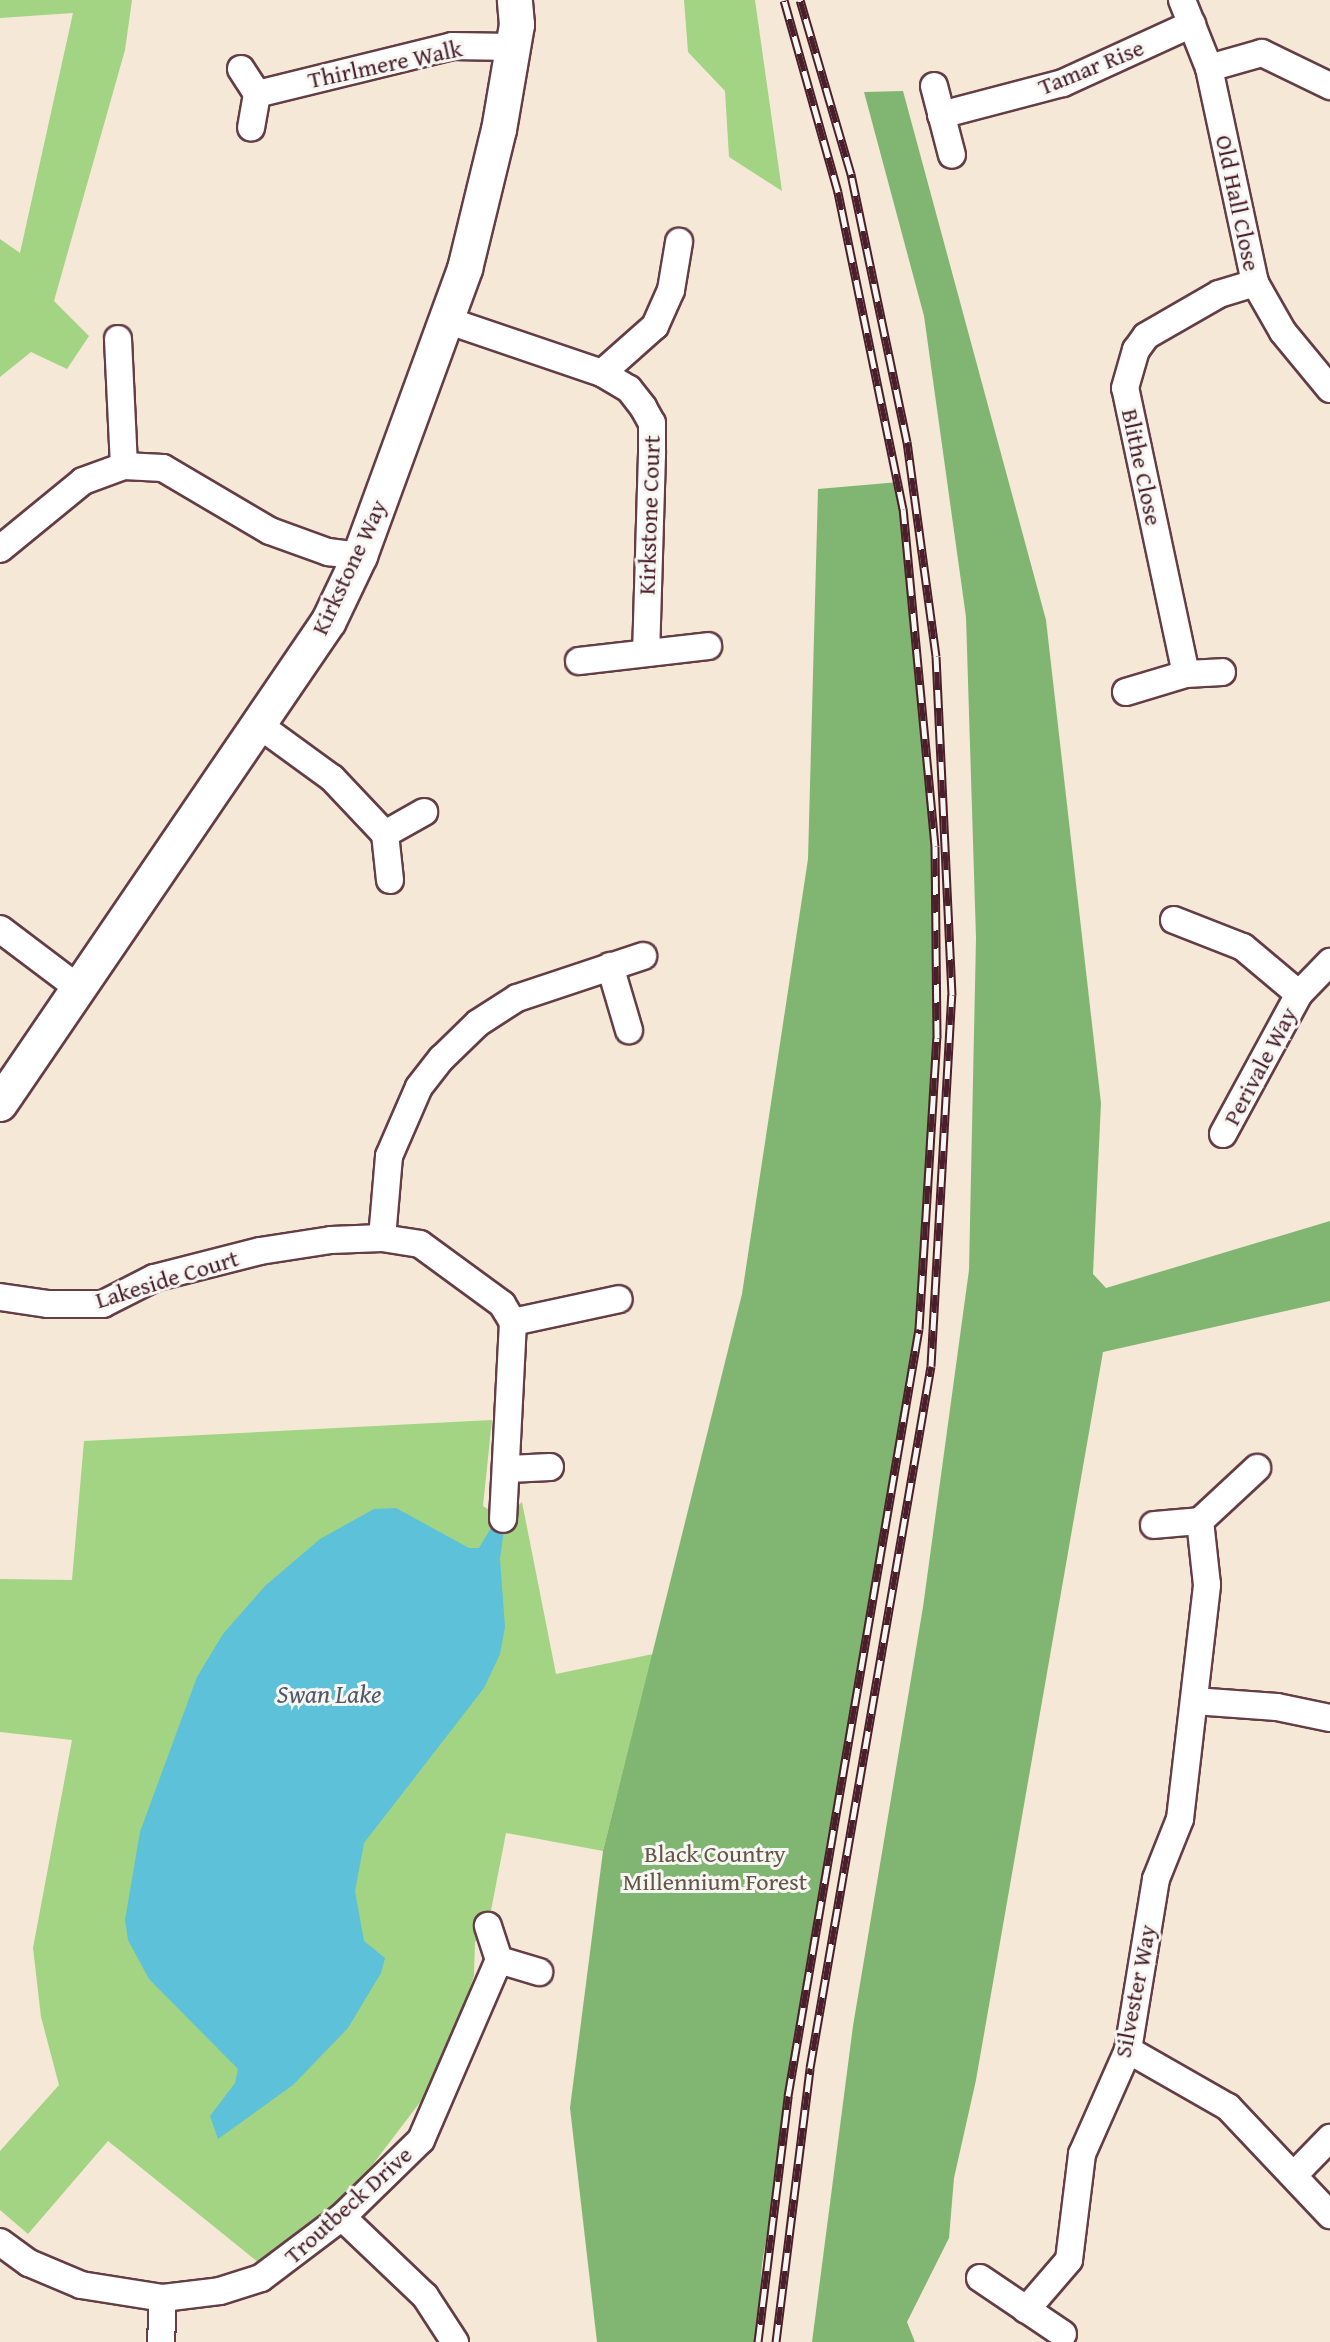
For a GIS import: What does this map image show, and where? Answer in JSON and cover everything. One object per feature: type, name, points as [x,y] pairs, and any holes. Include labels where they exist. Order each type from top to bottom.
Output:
[{"type":"street","name":"Kirkstone Way","points":[[0,1104],[329,621],[360,556],[465,269],[499,130],[513,47],[515,0]]},
{"type":"street","name":"Old Hall Close","points":[[1187,12],[1209,68],[1255,283],[1283,332],[1330,389]]},
{"type":"street","name":"Tamar Rise","points":[[941,115],[1063,83],[1187,12]]},
{"type":"street","name":"Thirlmere Walk","points":[[257,94],[452,46],[513,47]]},
{"type":"street","points":[[1209,68],[1262,53],[1330,86]]},
{"type":"street","points":[[241,69],[257,94],[251,127]]},
{"type":"street","points":[[934,86],[952,155]]},
{"type":"street","points":[[602,373],[655,326],[671,290],[679,242]]},
{"type":"street","name":"Blithe Close","points":[[1186,674],[1125,388],[1136,350],[1146,336],[1219,294],[1255,283]]},
{"type":"street","name":"Kirkstone Court","points":[[446,320],[602,373],[629,389],[652,423],[646,653]]},
{"type":"street","points":[[118,339],[124,466]]},
{"type":"street","points":[[0,549],[83,481],[124,466],[163,468],[270,531],[328,552],[360,556]]},
{"type":"street","points":[[579,661],[708,646]]},
{"type":"street","points":[[1126,692],[1186,674],[1222,672]]},
{"type":"street","points":[[259,725],[332,778],[385,834],[390,880]]},
{"type":"street","points":[[385,834],[424,812]]},
{"type":"street","points":[[1174,920],[1243,947],[1299,994]]},
{"type":"street","points":[[0,929],[77,987]]},
{"type":"street","points":[[382,1238],[389,1156],[419,1087],[442,1058],[478,1023],[517,998],[643,956]]},
{"type":"street","name":"Perivale Way","points":[[1223,1134],[1299,994],[1330,962]]},
{"type":"street","points":[[610,966],[629,1030]]},
{"type":"street","name":"Lakeside Court","points":[[0,1297],[48,1304],[103,1304],[154,1278],[260,1251],[382,1238],[420,1244],[450,1261],[502,1304],[513,1322]]},
{"type":"street","points":[[503,1519],[509,1469],[513,1322],[619,1299]]},
{"type":"street","points":[[509,1469],[550,1467]]},
{"type":"street","points":[[1154,1525],[1200,1521],[1257,1468]]},
{"type":"street","name":"Silvester Way","points":[[1026,2310],[1069,2260],[1082,2154],[1128,2050],[1156,1879],[1180,1819],[1207,1585],[1200,1521]]},
{"type":"street","points":[[1194,1701],[1277,1707],[1330,1718]]},
{"type":"street","points":[[488,1926],[499,1960],[539,1972]]},
{"type":"street","name":"Troutbeck Drive","points":[[0,2242],[29,2263],[81,2285],[163,2298],[220,2291],[261,2278],[342,2217],[421,2140],[499,1960]]},
{"type":"street","points":[[1128,2050],[1228,2107],[1330,2215]]},
{"type":"street","points":[[1294,2175],[1330,2138]]},
{"type":"street","points":[[342,2217],[425,2296],[455,2342]]},
{"type":"street","points":[[980,2278],[1063,2334]]},
{"type":"street","points":[[161,2342],[163,2298]]},
{"type":"green space","points":[[0,0],[132,0],[125,50],[54,301],[89,336],[67,369],[31,352],[0,377],[0,239],[20,253],[73,13],[0,18]]},
{"type":"green space","points":[[684,0],[755,0],[782,191],[729,157],[725,91],[688,52]]},
{"type":"green space","name":"Black Country Millennium Forest","points":[[903,91],[1046,620],[1101,1103],[1093,1274],[1106,1288],[1330,1221],[1330,1301],[1103,1352],[976,2080],[954,2178],[949,2238],[907,2322],[915,2342],[812,2342],[853,2026],[923,1607],[969,1270],[976,938],[966,617],[924,316],[864,92]]},
{"type":"green space","name":"Black Country Millennium Forest","points":[[899,482],[927,748],[934,892],[937,1038],[925,1246],[903,1436],[762,2264],[757,2342],[597,2342],[570,2108],[603,1851],[742,1294],[808,859],[818,489]]},
{"type":"green space","points":[[492,1420],[483,1506],[503,1519],[522,1502],[556,1674],[653,1654],[603,1851],[506,1833],[488,1926],[475,1942],[474,1976],[440,2076],[348,2197],[258,2262],[108,2141],[28,2234],[0,2210],[0,2151],[59,2085],[41,2017],[33,1948],[72,1740],[0,1732],[0,1579],[72,1580],[84,1441]]},
{"type":"water","name":"Swan Lake","points":[[396,1508],[469,1548],[479,1548],[492,1526],[504,1529],[500,1559],[505,1627],[500,1654],[484,1688],[364,1843],[355,1891],[364,1941],[385,1958],[381,1973],[348,2028],[293,2085],[218,2139],[210,2116],[235,2083],[238,2069],[149,1979],[128,1940],[125,1920],[140,1832],[197,1677],[223,1634],[265,1586],[320,1539],[374,1509]]},
{"type":"railway","points":[[758,2342],[788,2096],[919,1329],[937,1038],[935,846],[903,509],[838,192],[784,0]]},
{"type":"railway","points":[[776,2342],[810,2068],[931,1366],[952,995],[936,656],[907,442],[851,174],[800,0]]}]
